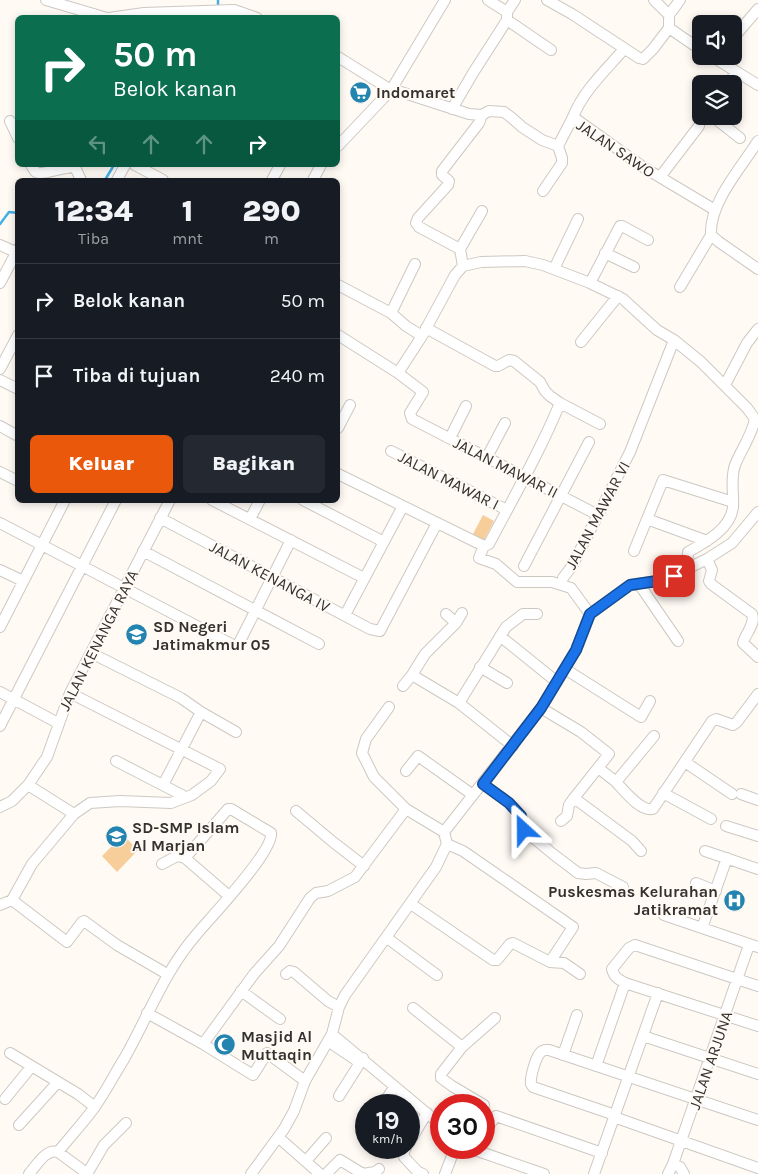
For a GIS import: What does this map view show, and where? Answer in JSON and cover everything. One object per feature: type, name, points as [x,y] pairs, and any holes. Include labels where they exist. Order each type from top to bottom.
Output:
[{"type":"street","points":[[46,0],[98,15]]},
{"type":"street","points":[[340,144],[391,90],[445,0]]},
{"type":"street","points":[[488,0],[551,50]]},
{"type":"street","points":[[452,110],[516,0]]},
{"type":"street","points":[[547,0],[638,58],[643,59],[653,50],[669,28],[669,15],[680,0]]},
{"type":"street","points":[[654,0],[669,15]]},
{"type":"street","points":[[742,28],[758,9]]},
{"type":"street","points":[[130,15],[212,10],[234,10],[248,15]]},
{"type":"street","points":[[669,28],[692,44]]},
{"type":"street","points":[[573,118],[578,105],[586,93],[624,48]]},
{"type":"street","name":"JALAN SAWO","points":[[340,58],[391,90],[452,110],[469,114],[482,114],[489,111],[504,112],[535,136],[558,146],[573,118],[660,177],[715,210]]},
{"type":"street","points":[[726,65],[758,85]]},
{"type":"street","points":[[460,250],[419,227],[416,223],[418,218],[448,186],[448,181],[442,175],[442,171],[479,123],[482,114]]},
{"type":"street","points":[[723,125],[740,138]]},
{"type":"street","points":[[660,177],[699,126]]},
{"type":"street","points":[[680,287],[711,235],[710,224],[715,210],[732,179],[758,141]]},
{"type":"street","points":[[543,191],[562,163],[558,146]]},
{"type":"street","points":[[33,167],[35,171],[40,173],[67,167]]},
{"type":"street","points":[[73,167],[80,178]]},
{"type":"street","points":[[139,167],[159,178]]},
{"type":"street","points":[[463,266],[460,250],[482,211]]},
{"type":"street","points":[[554,269],[578,219]]},
{"type":"street","points":[[590,282],[620,226],[648,240]]},
{"type":"street","points":[[711,235],[758,269]]},
{"type":"street","points":[[0,244],[15,251]]},
{"type":"street","points":[[605,253],[634,267]]},
{"type":"street","points":[[0,283],[15,256]]},
{"type":"street","points":[[340,336],[398,373],[424,332],[455,275],[463,266],[481,262],[525,261],[590,282],[623,298],[657,330],[674,340],[701,362],[747,408],[755,419],[748,439],[734,467],[732,479],[733,509],[729,518],[718,534],[688,552],[687,568]]},
{"type":"street","points":[[391,313],[416,264]]},
{"type":"street","points":[[340,285],[391,313],[406,326],[424,332],[494,366],[509,360],[514,361],[540,382],[545,391],[560,404],[600,424]]},
{"type":"street","points":[[582,342],[618,296]]},
{"type":"street","points":[[724,385],[747,343],[758,329]]},
{"type":"street","name":"JALAN MAWAR VI","points":[[563,578],[572,566],[630,452],[674,340]]},
{"type":"street","points":[[0,369],[15,341]]},
{"type":"street","name":"JALAN MAWAR II","points":[[398,373],[423,392],[411,410],[412,419],[598,515]]},
{"type":"street","points":[[0,380],[15,388]]},
{"type":"street","points":[[560,404],[507,510],[488,544],[484,546],[479,558],[496,564],[516,582],[552,582],[571,588],[590,614]]},
{"type":"street","points":[[340,424],[350,405]]},
{"type":"street","points":[[450,438],[466,406]]},
{"type":"street","points":[[487,457],[505,424]]},
{"type":"street","points":[[0,426],[15,434]]},
{"type":"street","points":[[524,566],[589,442]]},
{"type":"street","name":"JALAN MAWAR I","points":[[391,451],[507,510]]},
{"type":"street","points":[[0,472],[15,480]]},
{"type":"street","points":[[340,475],[484,546]]},
{"type":"street","points":[[634,551],[663,480],[733,502]]},
{"type":"street","points":[[0,627],[42,545],[61,503]]},
{"type":"street","points":[[0,726],[114,503]]},
{"type":"street","name":"JALAN KENANGA RAYA","points":[[0,692],[58,723],[70,693],[168,503]]},
{"type":"street","points":[[219,503],[364,578]]},
{"type":"street","points":[[250,519],[258,503]]},
{"type":"street","points":[[309,503],[384,542]]},
{"type":"street","points":[[345,615],[403,506]]},
{"type":"street","points":[[444,832],[541,708],[576,650],[590,614],[630,585],[664,580],[706,559],[732,543],[758,513]]},
{"type":"street","name":"JALAN KENANGA IV","points":[[160,518],[370,629],[380,631],[437,523]]},
{"type":"street","points":[[647,519],[707,541]]},
{"type":"street","points":[[0,523],[233,645],[238,645],[290,540]]},
{"type":"street","points":[[143,551],[319,644]]},
{"type":"street","points":[[706,559],[712,570],[709,581],[711,584],[752,614],[754,622],[744,638],[743,644],[758,657]]},
{"type":"street","points":[[0,570],[23,581]]},
{"type":"street","points":[[639,584],[678,641]]},
{"type":"street","points":[[403,686],[425,654],[456,623],[462,613]]},
{"type":"street","points":[[446,614],[456,623]]},
{"type":"street","points":[[459,702],[506,628],[523,614],[537,614]]},
{"type":"street","points":[[500,636],[557,682]]},
{"type":"street","points":[[91,653],[181,698],[236,732]]},
{"type":"street","points":[[480,667],[508,683]]},
{"type":"street","points":[[565,669],[641,717],[650,702]]},
{"type":"street","points":[[412,674],[459,702],[513,746]]},
{"type":"street","points":[[0,905],[12,900],[32,864],[74,814],[90,803],[120,801],[171,803],[182,800],[211,782],[220,769],[70,693]]},
{"type":"street","points":[[599,768],[616,782],[628,796],[649,810],[652,809],[712,722],[716,719],[733,725],[758,694]]},
{"type":"street","points":[[389,706],[366,739],[362,753],[374,777],[406,809],[444,832],[448,844],[463,851],[573,927],[550,962]]},
{"type":"street","points":[[541,708],[581,732],[609,754],[569,805],[567,816],[560,821]]},
{"type":"street","points":[[163,785],[201,712]]},
{"type":"street","points":[[0,807],[12,801],[28,785],[47,757],[58,723]]},
{"type":"street","points":[[616,782],[654,736]]},
{"type":"street","points":[[406,771],[418,756],[473,796]]},
{"type":"street","points":[[116,761],[182,795]]},
{"type":"street","points":[[685,762],[737,794],[758,800]]},
{"type":"street","points":[[483,784],[509,803],[521,816],[524,830],[578,873],[596,873],[623,888]]},
{"type":"street","points":[[28,785],[74,814]]},
{"type":"street","points":[[663,793],[712,819]]},
{"type":"street","points":[[574,798],[632,841],[641,851]]},
{"type":"street","points":[[58,1152],[95,1107],[124,1058],[168,974],[194,936],[249,873],[269,844],[272,837],[271,832],[228,809],[185,858]]},
{"type":"street","points":[[204,1044],[241,991],[279,946],[310,898],[316,893],[328,891],[355,877],[406,809]]},
{"type":"street","points":[[296,811],[364,866]]},
{"type":"street","points":[[726,826],[758,836]]},
{"type":"street","points":[[251,1174],[294,1111],[305,1081],[330,1037],[339,1007],[358,974],[411,904],[448,844]]},
{"type":"street","points":[[705,851],[758,869]]},
{"type":"street","points":[[162,864],[177,856],[185,858],[230,896]]},
{"type":"street","points":[[702,928],[727,858]]},
{"type":"street","points":[[696,884],[716,891]]},
{"type":"street","points":[[12,900],[66,942],[84,921],[117,945],[168,974]]},
{"type":"street","points":[[411,904],[493,960],[497,960],[513,943],[550,962],[564,962],[580,974]]},
{"type":"street","points":[[664,915],[753,946]]},
{"type":"street","points":[[387,938],[437,976]]},
{"type":"street","points":[[758,986],[635,945],[629,948],[612,970],[614,975],[625,983],[758,1026]]},
{"type":"street","name":"JALAN ARJUNA","points":[[668,1174],[678,1170],[725,1015],[737,980],[753,946]]},
{"type":"street","points":[[286,974],[290,971],[294,972],[328,1001],[339,1007]]},
{"type":"street","points":[[596,1066],[625,983]]},
{"type":"street","points":[[241,991],[280,1019]]},
{"type":"street","points":[[594,1174],[658,994]]},
{"type":"street","points":[[413,1008],[462,1047]]},
{"type":"street","points":[[147,1013],[204,1044],[253,1075],[267,1053],[305,1081]]},
{"type":"street","points":[[563,1054],[577,1015]]},
{"type":"street","points":[[465,1094],[441,1078],[442,1071],[462,1047],[496,1018]]},
{"type":"street","points":[[643,1036],[758,1074]]},
{"type":"street","points":[[330,1037],[430,1116]]},
{"type":"street","points":[[758,1120],[549,1050],[539,1053],[531,1076],[533,1087],[758,1168]]},
{"type":"street","points":[[10,1053],[95,1107]]},
{"type":"street","points":[[339,1096],[364,1062]]},
{"type":"street","points":[[5,1099],[31,1066]]},
{"type":"street","points":[[19,1125],[58,1082]]},
{"type":"street","points":[[389,1094],[394,1087]]},
{"type":"street","points":[[420,1125],[427,1113]]},
{"type":"street","points":[[496,1116],[602,1153]]},
{"type":"street","points":[[29,1174],[48,1152],[54,1150],[88,1174],[104,1145],[126,1123]]},
{"type":"street","points":[[278,1137],[320,1174]]},
{"type":"street","points":[[306,1161],[326,1138]]},
{"type":"street","points":[[495,1157],[544,1174]]},
{"type":"street","points":[[407,1159],[418,1172],[423,1174]]},
{"type":"street","points":[[445,1174],[451,1159]]},
{"type":"street","points":[[326,1174],[340,1160],[363,1174],[380,1169]]},
{"type":"shaded area","points":[[483,515],[494,521],[484,540],[473,534]]},
{"type":"shaded area","points":[[123,835],[138,850],[117,872],[102,856]]},
{"type":"waterway","points":[[218,0],[218,9]]},
{"type":"waterway","points":[[106,178],[113,167]]},
{"type":"waterway","points":[[0,224],[9,212],[15,213]]},
{"type":"place","name":"Indomaret","points":[[360,92]]},
{"type":"place","name":"SD Negeri Jatimakmur 05","points":[[137,635]]},
{"type":"place","name":"SD-SMP Islam Al Marjan","points":[[116,836]]},
{"type":"place","name":"Puskesmas Kelurahan Jatikramat","points":[[734,900]]},
{"type":"place","name":"Masjid Al Muttaqin","points":[[225,1045]]},
{"type":"route","points":[[524,830],[521,816],[509,803],[483,784],[541,708],[576,650],[590,614],[630,585],[664,580],[674,576]]}]
